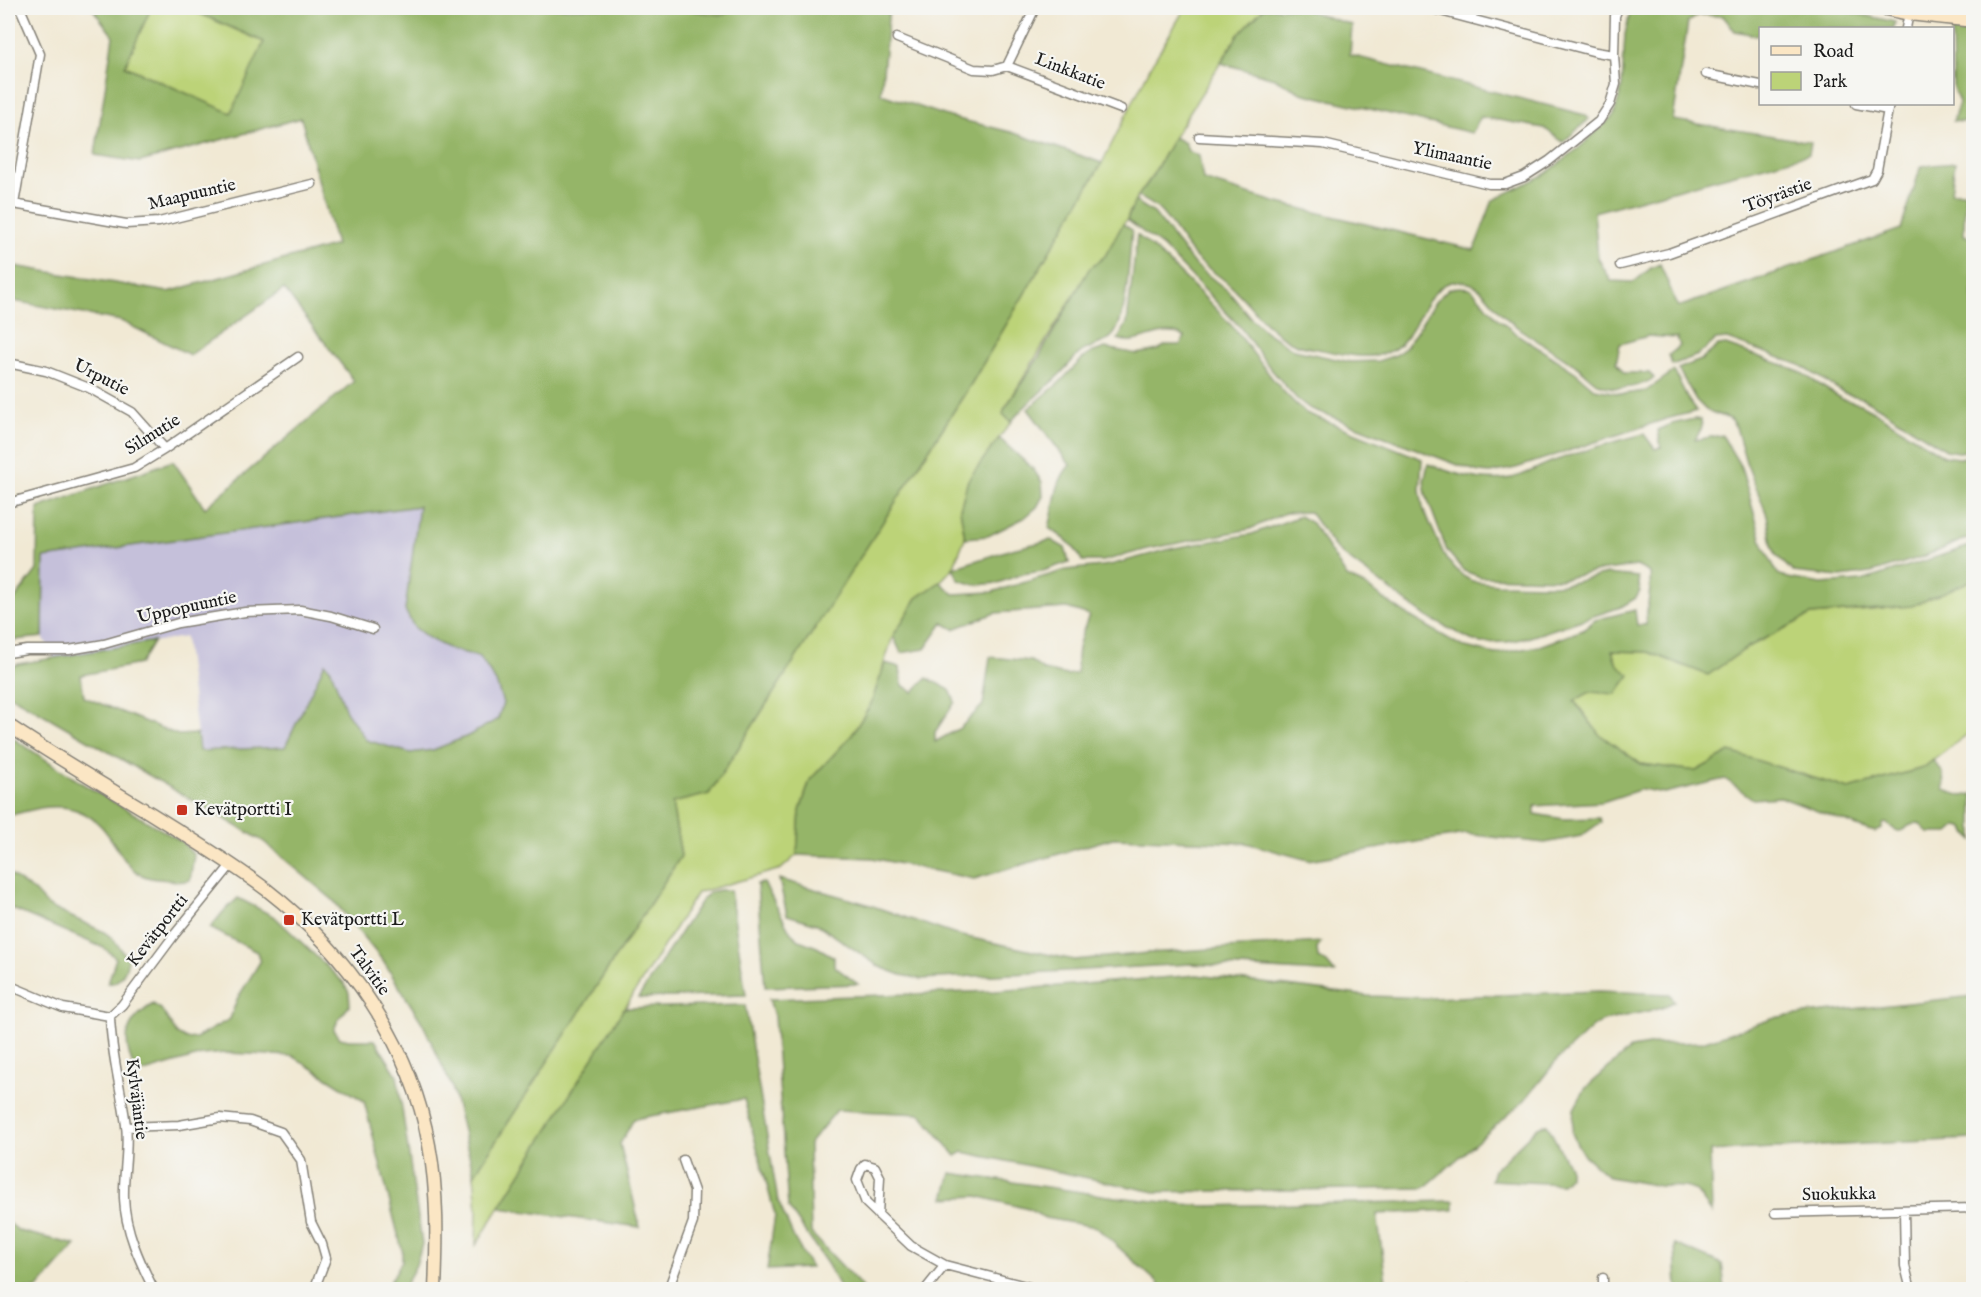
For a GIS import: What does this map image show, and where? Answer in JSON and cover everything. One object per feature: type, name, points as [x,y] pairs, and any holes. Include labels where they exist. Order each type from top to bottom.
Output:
[{"type":"street","points":[[11,204],[40,54],[21,10],[18,8]]},
{"type":"street","points":[[897,38],[974,69],[993,70],[1007,66],[1035,8]]},
{"type":"street","points":[[1429,8],[1614,55]]},
{"type":"street","name":"Ylimaantie","points":[[1199,137],[1323,144],[1489,184],[1505,184],[1524,177],[1549,161],[1599,121],[1610,104],[1616,84],[1615,16],[1618,8]]},
{"type":"street","points":[[1881,8],[1974,21]]},
{"type":"street","points":[[1906,27],[1910,11]]},
{"type":"street","name":"Linkkatie","points":[[1007,66],[1121,109]]},
{"type":"street","points":[[1706,74],[1759,85]]},
{"type":"street","points":[[1867,105],[1889,107]]},
{"type":"street","name":"Töyrästie","points":[[1620,265],[1669,253],[1872,179],[1877,170],[1889,107]]},
{"type":"street","name":"Maapuuntie","points":[[11,204],[126,224],[159,222],[312,184]]},
{"type":"street","name":"Silmutie","points":[[8,503],[134,468],[298,357]]},
{"type":"street","name":"Urputie","points":[[8,363],[46,371],[89,388],[132,412],[165,449]]},
{"type":"street","name":"Uppopuuntie","points":[[8,653],[27,650],[69,650],[104,644],[178,622],[245,612],[300,610],[332,616],[373,629]]},
{"type":"street","name":"Talvitie","points":[[8,725],[217,854],[268,891],[317,935],[340,960],[374,1007],[391,1036],[414,1087],[429,1144],[437,1222],[435,1290]]},
{"type":"street","name":"Kevätportti","points":[[110,1016],[122,1005],[231,865]]},
{"type":"street","points":[[8,985],[63,1008],[110,1016]]},
{"type":"street","name":"Kylväjäntie","points":[[110,1016],[111,1038],[126,1127],[124,1200],[129,1231],[154,1290]]},
{"type":"street","points":[[126,1127],[179,1125],[220,1118],[250,1121],[281,1132],[301,1160],[311,1222],[326,1258],[314,1290]]},
{"type":"street","points":[[669,1290],[693,1222],[694,1191],[683,1160]]},
{"type":"street","points":[[878,1215],[880,1177],[875,1167],[865,1164],[857,1180],[866,1203],[878,1215],[911,1245],[945,1265],[1041,1290]]},
{"type":"street","name":"Suokukka","points":[[1775,1214],[1974,1208]]},
{"type":"street","points":[[1905,1210],[1905,1266],[1911,1290]]},
{"type":"street","points":[[925,1290],[945,1265]]},
{"type":"street","points":[[1603,1278],[1603,1290]]},
{"type":"shaded area","points":[[420,506],[405,610],[450,649],[480,656],[496,682],[504,703],[498,719],[468,736],[433,750],[410,753],[366,740],[346,711],[331,670],[285,747],[199,751],[185,637],[54,657],[43,637],[44,558]]},
{"type":"green space","points":[[92,8],[151,8],[125,66],[231,113],[264,42],[187,8],[692,8],[694,11],[723,15],[735,9],[889,8],[881,94],[950,117],[1011,132],[1102,163],[971,384],[709,794],[672,803],[681,856],[474,1175],[452,1087],[423,1024],[383,961],[333,900],[263,841],[8,694],[8,668],[18,664],[154,641],[140,664],[81,675],[84,697],[178,735],[197,734],[199,751],[285,747],[325,663],[331,670],[346,711],[366,740],[410,753],[433,750],[468,736],[498,719],[503,703],[496,682],[480,657],[450,649],[430,639],[414,627],[405,610],[419,506],[44,558],[43,637],[15,640],[8,644],[8,608],[37,570],[38,508],[173,461],[205,508],[354,381],[284,289],[190,355],[121,321],[8,300],[8,265],[168,292],[336,245],[301,118],[140,162],[95,155],[113,36]]},
{"type":"green space","points":[[151,8],[187,8],[264,42],[232,114],[125,66]]},
{"type":"green space","points":[[692,8],[764,8],[735,9],[723,15],[694,11]]},
{"type":"green space","points":[[1185,8],[1264,8],[1238,35],[1138,196],[1127,220],[1105,256],[1089,270],[1005,408],[1004,414],[1011,422],[968,480],[960,509],[965,538],[953,568],[940,582],[917,598],[893,636],[871,704],[851,736],[810,780],[800,811],[797,855],[781,869],[697,893],[476,1245],[477,1211],[474,1175],[681,856],[672,803],[709,794],[971,384],[1102,163],[1152,64]]},
{"type":"green space","points":[[1264,8],[1299,8],[1352,25],[1350,55],[1585,115],[1589,119],[1563,142],[1544,128],[1481,117],[1472,133],[1301,93],[1274,78],[1221,63],[1238,35]]},
{"type":"green space","points":[[1631,8],[1832,8],[1895,22],[1894,27],[1759,27],[1759,36],[1735,31],[1723,16],[1699,15],[1688,22],[1673,120],[1811,142],[1809,154],[1594,212],[1598,258],[1611,281],[1634,282],[1651,268],[1660,264],[1678,307],[1901,229],[1921,166],[1955,163],[1951,192],[1965,192],[1964,235],[1973,239],[1973,450],[1959,452],[1946,450],[1878,407],[1862,398],[1844,393],[1800,365],[1727,339],[1716,340],[1698,355],[1672,365],[1669,355],[1680,346],[1677,338],[1648,336],[1620,344],[1616,363],[1624,373],[1649,373],[1654,378],[1626,388],[1604,386],[1519,328],[1502,314],[1483,292],[1469,283],[1455,281],[1443,286],[1433,294],[1403,342],[1384,354],[1356,356],[1301,346],[1285,339],[1269,326],[1232,287],[1196,258],[1157,208],[1138,196],[1150,180],[1174,137],[1185,143],[1188,151],[1199,156],[1203,180],[1274,202],[1474,250],[1493,200],[1545,174],[1580,147],[1614,115],[1622,86],[1625,34]]},
{"type":"green space","points":[[1954,29],[1973,30],[1973,123],[1953,121],[1959,103],[1954,90]]},
{"type":"green space","points":[[1135,201],[1154,213],[1194,264],[1228,291],[1266,332],[1294,350],[1350,362],[1378,361],[1396,355],[1407,346],[1435,302],[1448,289],[1470,288],[1497,318],[1575,372],[1595,389],[1623,394],[1646,391],[1674,371],[1689,401],[1697,411],[1516,468],[1490,473],[1458,465],[1309,408],[1296,398],[1270,368],[1240,327],[1163,247],[1127,220]]},
{"type":"green space","points":[[1123,224],[1132,230],[1129,269],[1122,313],[1114,334],[1111,338],[1079,354],[1011,422],[1003,414],[1005,408],[1039,357],[1089,269],[1105,256]]},
{"type":"green space","points":[[1137,235],[1174,267],[1223,316],[1278,385],[1306,413],[1422,459],[1420,490],[1423,508],[1446,559],[1463,576],[1472,581],[1497,584],[1554,585],[1606,574],[1638,577],[1640,591],[1636,598],[1621,607],[1527,638],[1507,642],[1481,643],[1427,617],[1343,555],[1333,545],[1310,512],[1285,513],[1250,529],[1148,549],[1103,561],[1082,561],[1064,538],[1049,528],[1058,487],[1070,465],[1028,409],[1091,353],[1105,348],[1137,354],[1158,350],[1166,345],[1180,345],[1185,337],[1176,333],[1159,334],[1135,341],[1118,339],[1127,323]]},
{"type":"green space","points":[[1726,345],[1797,370],[1842,399],[1860,404],[1875,412],[1944,456],[1959,458],[1973,456],[1973,538],[1871,573],[1840,577],[1793,572],[1776,555],[1772,545],[1767,515],[1746,462],[1736,427],[1730,419],[1706,410],[1696,400],[1678,369],[1701,360],[1718,346]]},
{"type":"green space","points":[[1694,419],[1701,420],[1702,427],[1695,440],[1722,435],[1741,467],[1763,545],[1778,574],[1821,584],[1862,581],[1973,545],[1973,580],[1912,606],[1811,615],[1748,647],[1708,675],[1648,652],[1612,651],[1617,664],[1630,675],[1616,694],[1590,692],[1574,701],[1599,734],[1641,764],[1696,771],[1730,752],[1849,789],[1923,768],[1933,760],[1943,773],[1944,790],[1962,796],[1973,794],[1973,840],[1963,827],[1957,826],[1949,833],[1928,833],[1919,823],[1900,831],[1886,823],[1876,832],[1780,797],[1753,799],[1725,779],[1664,793],[1642,789],[1602,802],[1535,806],[1535,814],[1564,819],[1599,818],[1601,822],[1581,836],[1545,843],[1465,834],[1308,860],[1246,843],[1113,838],[974,879],[872,858],[797,855],[800,811],[810,780],[851,736],[871,704],[885,663],[900,667],[902,685],[913,692],[927,678],[950,690],[955,702],[935,732],[935,742],[960,728],[983,705],[990,657],[1031,661],[1043,670],[1067,675],[1077,673],[1078,649],[1089,615],[1067,608],[995,613],[954,629],[943,623],[925,649],[901,653],[893,636],[917,598],[940,582],[954,594],[992,592],[1066,570],[1110,565],[1174,548],[1252,534],[1300,516],[1312,523],[1347,577],[1364,585],[1406,614],[1461,646],[1495,654],[1539,646],[1583,630],[1595,620],[1635,610],[1637,625],[1646,625],[1650,573],[1637,566],[1562,579],[1481,577],[1464,571],[1447,551],[1426,495],[1424,481],[1428,464],[1475,478],[1494,480],[1510,478],[1574,454],[1644,434],[1655,449],[1661,447],[1658,430]]},
{"type":"green space","points":[[999,438],[1033,469],[1042,482],[1043,496],[1037,507],[1024,518],[988,536],[965,538],[960,509],[968,480]]},
{"type":"green space","points":[[1051,540],[1065,548],[1069,562],[1043,571],[1022,574],[998,583],[975,585],[959,580],[953,568],[1012,549]]},
{"type":"green space","points":[[1973,580],[1973,730],[1923,768],[1849,789],[1730,752],[1696,771],[1641,764],[1599,734],[1574,700],[1590,692],[1617,664],[1611,651],[1648,652],[1708,675],[1748,647],[1811,615],[1882,609]]},
{"type":"green space","points":[[8,735],[83,784],[181,841],[194,855],[190,880],[179,882],[153,878],[134,870],[99,825],[89,816],[76,810],[50,807],[8,816]]},
{"type":"green space","points":[[8,873],[34,891],[52,908],[112,938],[128,958],[119,979],[108,983],[116,958],[104,948],[8,907]]},
{"type":"green space","points":[[779,879],[867,904],[953,934],[1074,960],[1321,942],[1317,948],[1318,958],[1327,963],[1335,973],[1191,964],[922,979],[901,975],[880,967],[817,924],[787,915]]},
{"type":"green space","points":[[764,883],[791,933],[799,940],[834,957],[834,966],[858,984],[765,987],[757,884]]},
{"type":"green space","points":[[730,890],[746,995],[638,998],[701,901],[710,892]]},
{"type":"green space","points":[[238,898],[275,917],[344,983],[349,993],[350,1005],[338,1020],[334,1030],[340,1038],[375,1040],[397,1075],[422,1244],[416,1265],[403,1289],[386,1289],[402,1261],[402,1250],[364,1101],[293,1056],[226,1053],[202,1055],[144,1072],[135,1071],[128,1050],[128,1033],[136,1018],[153,1004],[161,1009],[177,1034],[186,1039],[196,1038],[230,1019],[237,999],[260,962],[257,952],[210,928]]},
{"type":"green space","points":[[1197,975],[1368,996],[1432,998],[1599,991],[1670,994],[1674,1001],[1662,1008],[1603,1021],[1594,1026],[1557,1060],[1524,1101],[1424,1188],[1155,1192],[963,1152],[956,1156],[921,1114],[837,1110],[809,1144],[811,1233],[864,1289],[840,1289],[828,1265],[788,1207],[774,1016],[769,999],[996,991]]},
{"type":"green space","points":[[1973,996],[1973,1139],[1710,1151],[1712,1213],[1696,1191],[1685,1187],[1660,1186],[1609,1177],[1583,1154],[1572,1133],[1574,1109],[1585,1089],[1631,1048],[1655,1044],[1702,1042],[1778,1017]]},
{"type":"green space","points":[[745,1005],[778,1201],[794,1238],[811,1268],[767,1270],[775,1215],[744,1099],[634,1119],[620,1144],[640,1227],[499,1208],[624,1008]]},
{"type":"green space","points":[[1547,1124],[1569,1167],[1569,1177],[1562,1184],[1491,1180],[1494,1170],[1538,1127]]},
{"type":"green space","points":[[951,1173],[1115,1197],[1203,1206],[1454,1201],[1454,1210],[1377,1214],[1387,1289],[1161,1289],[1158,1283],[1096,1227],[1045,1218],[1028,1209],[977,1196],[944,1198]]},
{"type":"green space","points":[[8,1222],[19,1231],[76,1245],[37,1289],[8,1289]]},
{"type":"green space","points":[[1675,1244],[1722,1264],[1725,1289],[1677,1289]]},
{"type":"green space","points":[[1973,1281],[1973,1285],[1965,1289],[1865,1290]]},
{"type":"place","name":"Kevätportti I","points":[[182,810]]},
{"type":"place","name":"Kevätportti L","points":[[289,920]]}]
